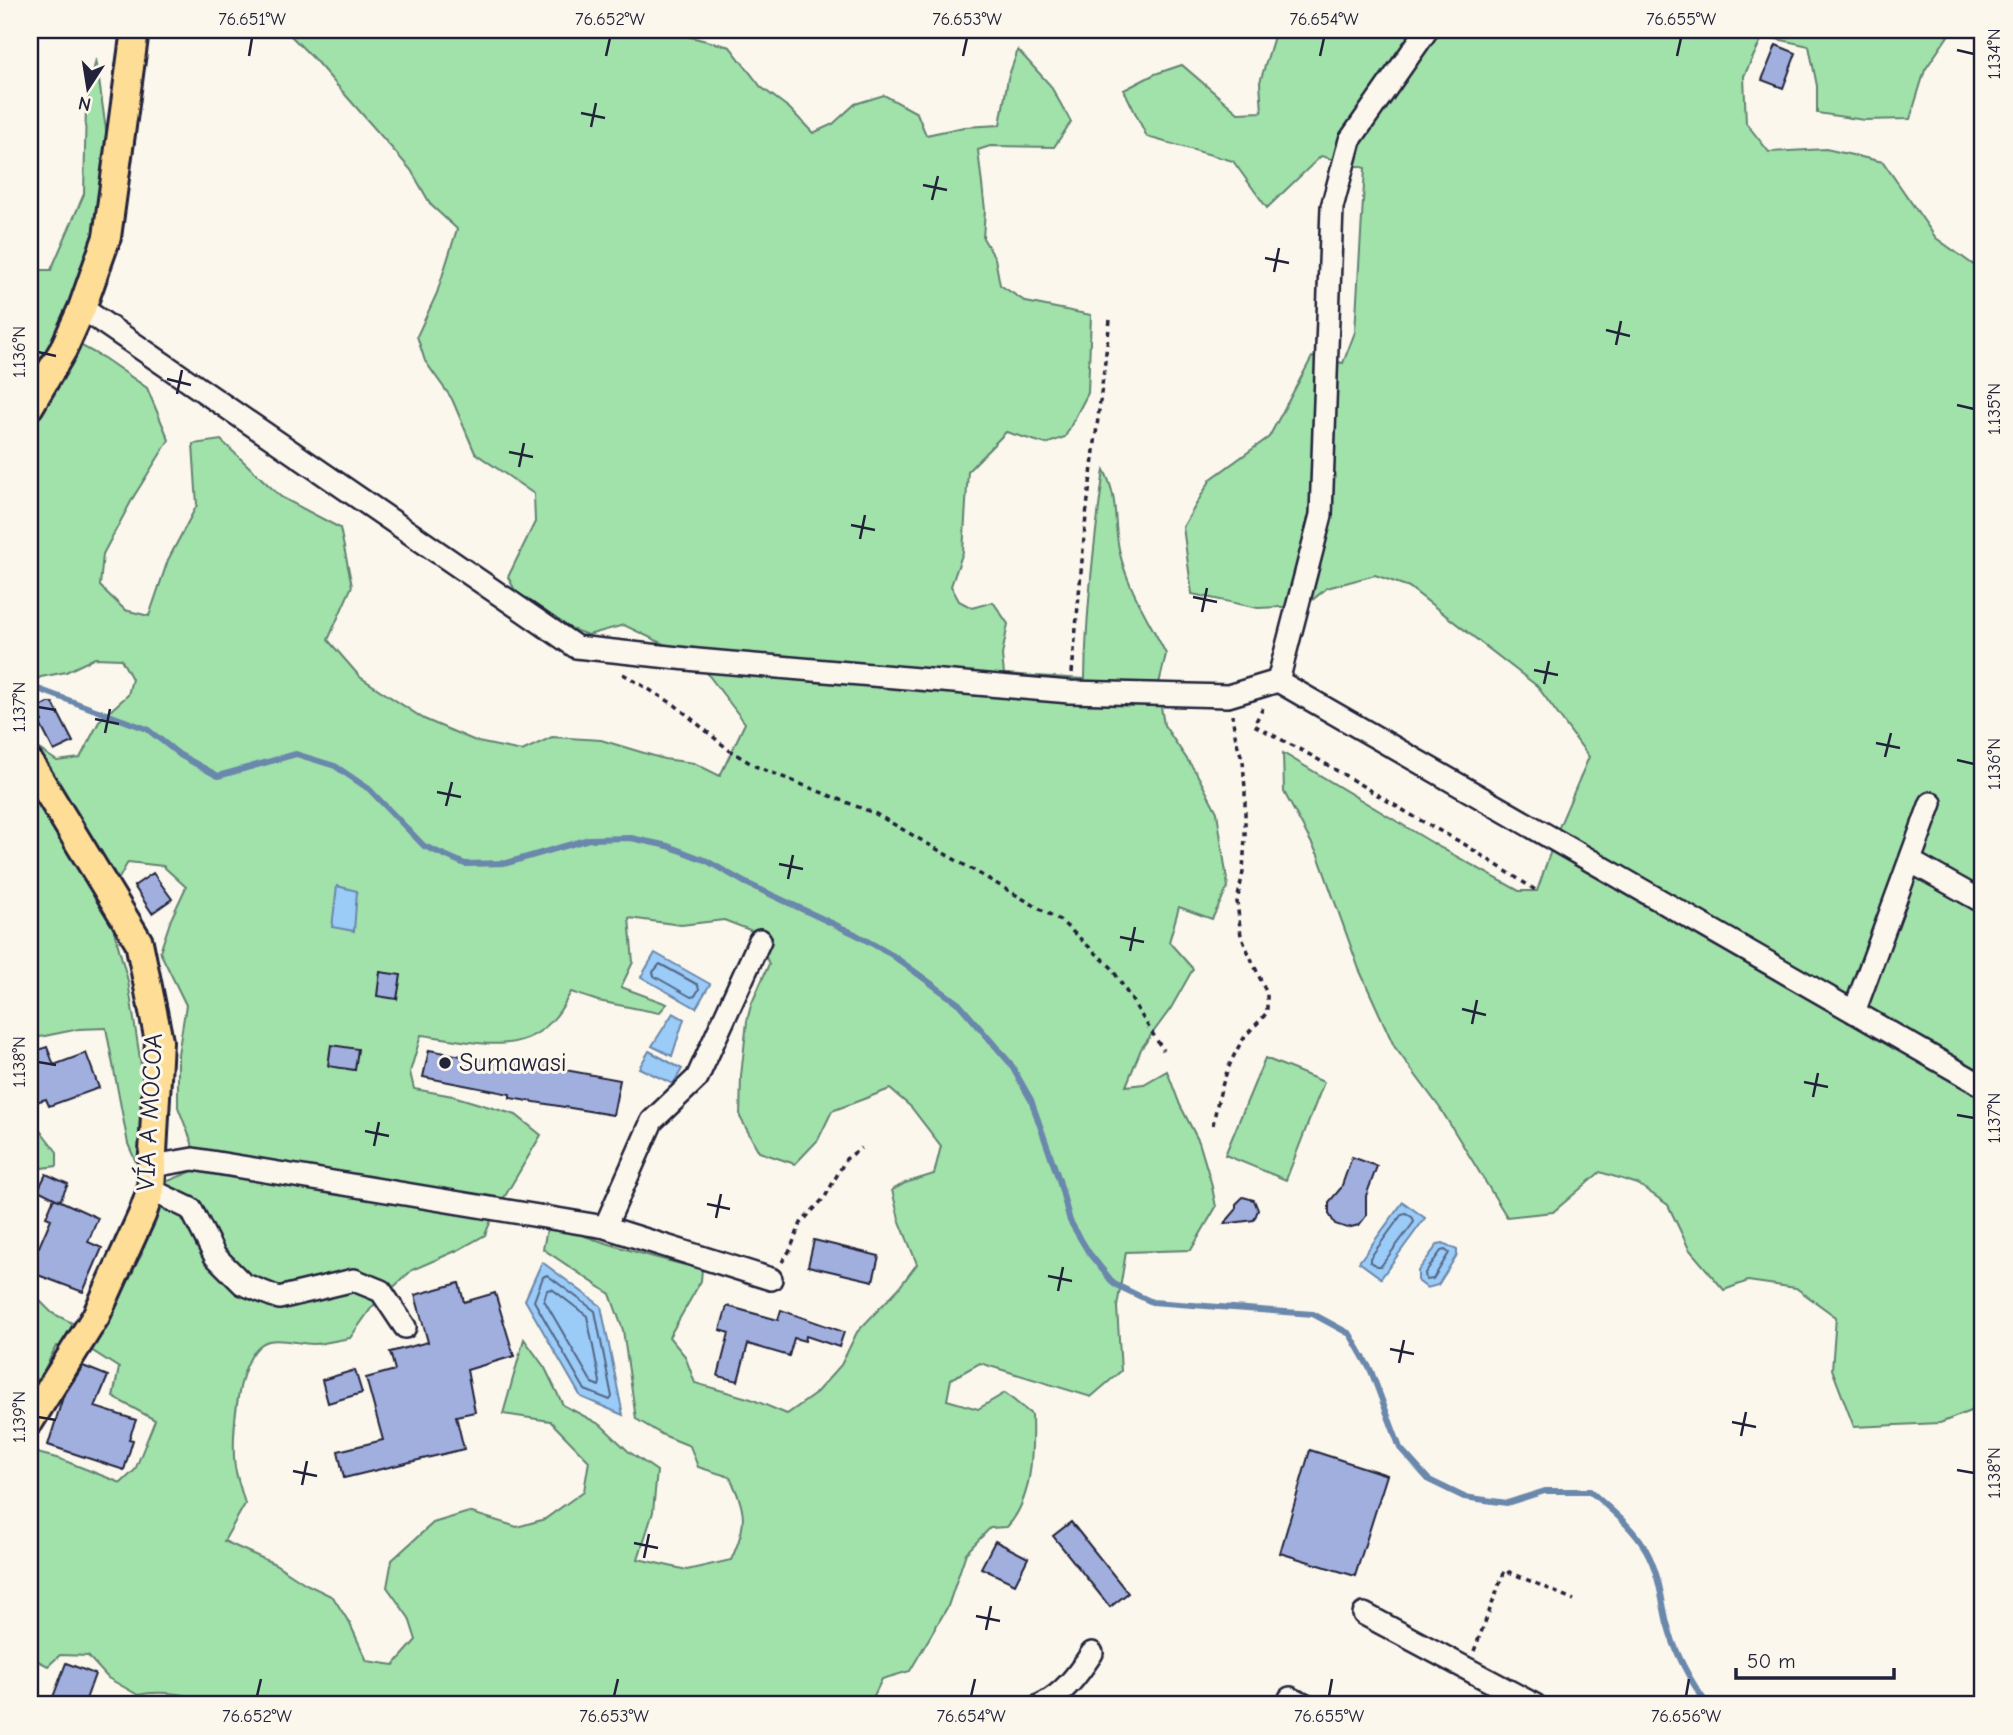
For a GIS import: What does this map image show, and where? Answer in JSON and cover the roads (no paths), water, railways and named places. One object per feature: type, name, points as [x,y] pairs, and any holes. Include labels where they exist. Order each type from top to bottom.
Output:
[{"type":"main road","points":[[30,407],[63,350],[82,308],[107,237],[135,30]]},
{"type":"main road","name":"VÍA A MOCOA","points":[[30,763],[139,942],[159,1041],[152,1178],[142,1215],[96,1316],[30,1421]]},
{"type":"street","points":[[1278,681],[1321,514],[1332,207],[1350,140],[1427,30]]},
{"type":"street","points":[[82,308],[576,647],[1070,692],[1228,696],[1278,681],[1983,1086]]},
{"type":"street","points":[[1854,1012],[1931,803]]},
{"type":"street","points":[[1910,860],[1983,902]]},
{"type":"street","points":[[605,1227],[652,1121],[698,1078],[760,940]]},
{"type":"street","points":[[405,1327],[381,1291],[354,1280],[279,1298],[243,1284],[215,1256],[191,1209],[152,1178],[193,1159],[605,1227],[771,1279]]},
{"type":"street","points":[[1364,1614],[1535,1705]]},
{"type":"street","points":[[1041,1705],[1066,1687],[1092,1653]]},
{"type":"water","points":[[337,886],[357,891],[354,931],[332,927]]},
{"type":"water","points":[[655,953],[710,984],[696,1008],[641,977]]},
{"type":"water","points":[[673,1013],[684,1019],[672,1056],[652,1046]]},
{"type":"water","points":[[649,1051],[682,1069],[673,1084],[639,1068]]},
{"type":"water","points":[[1403,1202],[1425,1218],[1381,1278],[1359,1262]]},
{"type":"water","points":[[1443,1243],[1457,1250],[1457,1255],[1438,1285],[1427,1288],[1418,1281],[1418,1271],[1438,1244]]},
{"type":"water","points":[[542,1262],[601,1306],[623,1415],[581,1397],[525,1300]]},
{"type":"waterway","points":[[30,686],[147,729],[180,755],[218,776],[296,754],[335,766],[369,789],[424,846],[465,864],[507,863],[589,839],[631,838],[668,846],[707,861],[892,955],[959,1004],[1010,1063],[1031,1100],[1059,1180],[1070,1221],[1089,1253],[1114,1284],[1152,1302],[1313,1314],[1350,1334],[1371,1371],[1400,1448],[1429,1480],[1464,1497],[1507,1503],[1545,1491],[1590,1491],[1628,1526],[1646,1550],[1657,1576],[1674,1645],[1689,1676],[1708,1705]]},
{"type":"place","name":"Sumawasi","points":[[445,1063]]}]
